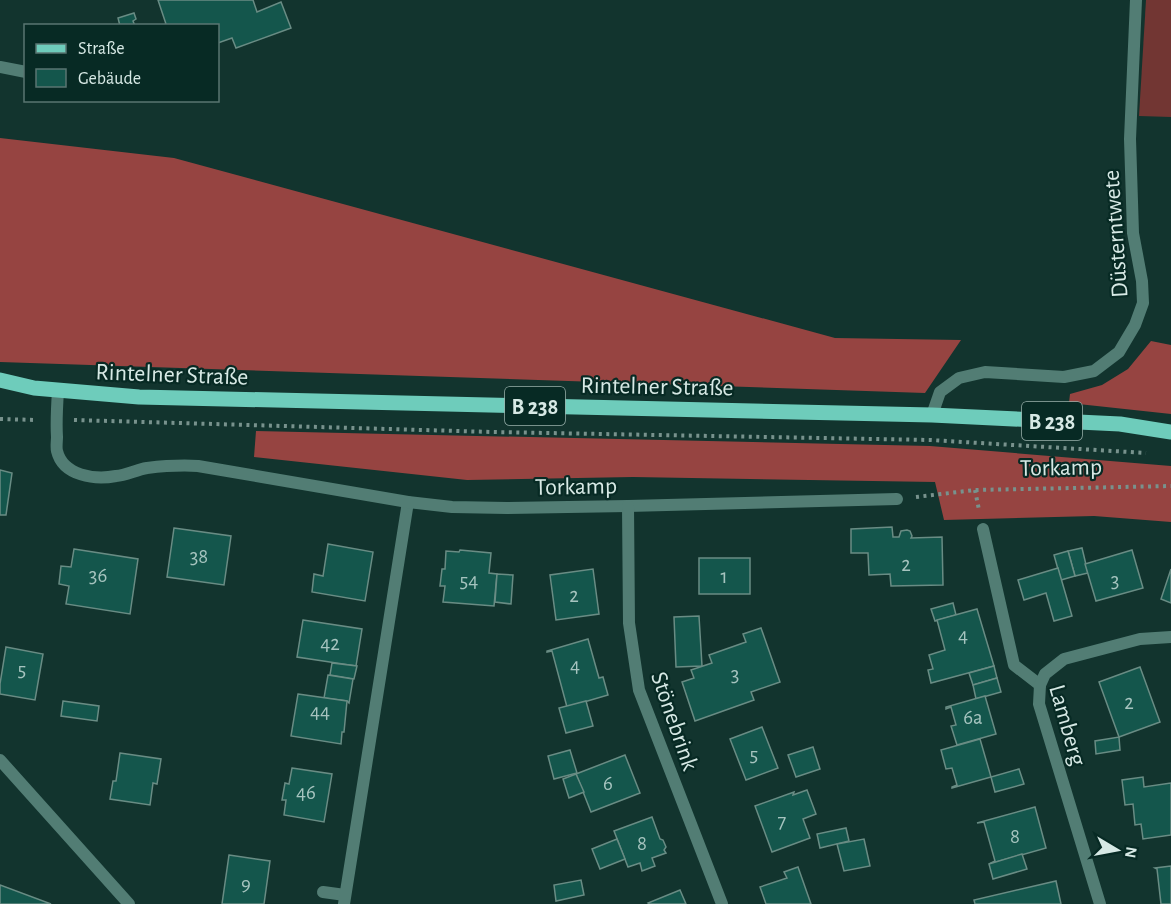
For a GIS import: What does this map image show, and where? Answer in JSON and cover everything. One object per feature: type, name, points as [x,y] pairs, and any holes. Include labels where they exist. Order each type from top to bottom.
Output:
[{"type":"main road","name":"Rintelner Straße","points":[[0,380],[58,391],[139,397],[932,415],[1120,424],[1171,432]]},
{"type":"main road","name":"Rintelner Straße","points":[[0,392],[34,388]]},
{"type":"street","name":"Düsterntwete","points":[[932,415],[940,392],[959,378],[985,372],[1064,377],[1094,371],[1119,352],[1135,325],[1143,303],[1142,281],[1132,233],[1130,139],[1136,0]]},
{"type":"street","points":[[0,67],[24,72]]},
{"type":"street","name":"Torkamp","points":[[58,391],[57,451],[63,463],[72,471],[86,476],[115,477],[160,466],[198,466],[408,502],[452,507],[628,506],[897,499]]},
{"type":"street","points":[[323,892],[345,900],[408,502]]},
{"type":"street","name":"Stönebrink","points":[[628,506],[629,623],[639,690],[722,904]]},
{"type":"street","name":"Lamberg","points":[[983,528],[1014,666],[1040,685],[1039,704],[1100,904]]},
{"type":"street","points":[[1040,685],[1045,674],[1064,659],[1140,639],[1171,637]]},
{"type":"street","points":[[0,760],[129,904]]},
{"type":"path","points":[[0,419],[930,440],[1153,453]]},
{"type":"path","name":"Torkamp","points":[[897,499],[975,490],[1171,486]]},
{"type":"shaded area","points":[[1146,0],[1171,0],[1171,117],[1139,116]]},
{"type":"shaded area","points":[[0,138],[174,158],[835,338],[961,340],[925,393],[0,362]]},
{"type":"shaded area","points":[[1151,341],[1171,345],[1171,414],[1069,403],[1070,394],[1102,385],[1128,369]]},
{"type":"shaded area","points":[[256,431],[930,446],[1171,466],[1171,522],[1094,516],[944,520],[935,482],[633,477],[467,480],[254,457]]},
{"type":"building","points":[[158,0],[253,0],[257,12],[281,2],[291,28],[236,48],[232,38],[219,43],[219,24],[166,24]]},
{"type":"building","points":[[134,13],[136,19],[133,21],[134,24],[120,24],[118,18]]},
{"type":"building","points":[[0,470],[12,473],[6,515],[0,515]]},
{"type":"building","points":[[892,527],[893,537],[899,537],[901,531],[907,530],[910,531],[911,538],[942,537],[943,585],[891,586],[890,574],[869,575],[868,553],[851,553],[851,529]]},
{"type":"building","points":[[174,528],[231,536],[224,585],[167,577]]},
{"type":"building","points":[[328,544],[373,552],[365,601],[312,592],[314,574],[323,576]]},
{"type":"building","points":[[1082,548],[1088,573],[1075,576],[1068,551]]},
{"type":"building","points":[[74,549],[138,559],[130,614],[66,604],[69,586],[59,584],[61,566],[71,567]]},
{"type":"building","points":[[460,550],[491,553],[489,573],[497,574],[494,606],[443,602],[445,586],[440,586],[442,569],[445,569],[446,551],[459,552]]},
{"type":"building","points":[[1132,550],[1143,588],[1096,601],[1085,564]]},
{"type":"building","points":[[1068,551],[1075,576],[1061,580],[1054,555]]},
{"type":"building","points":[[699,558],[750,558],[750,594],[699,594]]},
{"type":"building","points":[[1058,568],[1072,616],[1054,621],[1046,593],[1024,600],[1018,580]]},
{"type":"building","points":[[593,569],[599,614],[556,620],[550,575]]},
{"type":"building","points":[[1171,569],[1171,603],[1161,599]]},
{"type":"building","points":[[497,574],[513,575],[511,604],[495,602]]},
{"type":"building","points":[[953,603],[956,615],[935,621],[931,609]]},
{"type":"building","points":[[977,609],[994,666],[931,683],[928,670],[933,669],[929,655],[945,650],[937,620]]},
{"type":"building","points":[[699,616],[702,666],[676,667],[674,617]]},
{"type":"building","points":[[303,620],[362,629],[356,666],[297,657]]},
{"type":"building","points":[[761,628],[780,682],[751,692],[754,700],[695,721],[682,682],[694,678],[691,670],[712,663],[709,655],[746,642],[743,634]]},
{"type":"building","points":[[588,639],[599,678],[603,677],[608,695],[567,707],[552,651],[547,651]]},
{"type":"building","points":[[6,647],[43,654],[35,700],[0,694]]},
{"type":"building","points":[[332,663],[357,666],[354,679],[330,675]]},
{"type":"building","points":[[994,666],[997,678],[973,685],[969,673]]},
{"type":"building","points":[[1140,667],[1160,722],[1119,737],[1099,682]]},
{"type":"building","points":[[328,675],[353,679],[349,703],[324,698]]},
{"type":"building","points":[[997,678],[1001,692],[976,699],[973,685]]},
{"type":"building","points":[[298,694],[347,701],[341,744],[291,736]]},
{"type":"building","points":[[985,696],[996,734],[957,745],[951,726],[956,725],[951,707],[946,709],[946,707]]},
{"type":"building","points":[[63,701],[99,706],[97,721],[61,716]]},
{"type":"building","points":[[586,701],[593,726],[566,733],[559,708]]},
{"type":"building","points":[[762,727],[778,768],[746,780],[730,739]]},
{"type":"building","points":[[1119,737],[1120,750],[1096,754],[1095,741]]},
{"type":"building","points":[[980,739],[991,777],[952,788],[957,785],[952,768],[946,769],[941,750]]},
{"type":"building","points":[[813,747],[820,769],[796,777],[788,755]]},
{"type":"building","points":[[570,750],[577,773],[554,779],[548,756]]},
{"type":"building","points":[[120,753],[161,759],[157,784],[153,783],[150,805],[110,799],[113,781],[116,781]]},
{"type":"building","points":[[625,755],[640,793],[591,812],[576,774]]},
{"type":"building","points":[[292,768],[332,774],[324,822],[284,815],[286,800],[282,800],[285,783],[289,784]]},
{"type":"building","points":[[1019,769],[1024,784],[995,792],[991,777]]},
{"type":"building","points":[[576,774],[584,792],[569,798],[563,779]]},
{"type":"building","points":[[1143,777],[1144,787],[1171,783],[1171,835],[1143,839],[1141,824],[1135,825],[1133,804],[1125,805],[1122,780]]},
{"type":"building","points":[[807,790],[816,814],[803,819],[810,838],[772,852],[755,806],[794,792],[793,795]]},
{"type":"building","points":[[1035,807],[1046,848],[989,864],[995,861],[984,822],[977,823]]},
{"type":"building","points":[[652,817],[660,839],[666,847],[664,850],[666,853],[652,858],[655,866],[642,871],[640,863],[628,867],[614,831]]},
{"type":"building","points":[[846,828],[849,841],[820,848],[817,834]]},
{"type":"building","points":[[617,839],[625,859],[600,869],[592,849]]},
{"type":"building","points":[[864,839],[870,866],[844,871],[837,844]]},
{"type":"building","points":[[1022,854],[1027,869],[993,879],[989,864]]},
{"type":"building","points":[[229,855],[270,861],[264,904],[222,904]]},
{"type":"building","points":[[1171,866],[1171,904],[1161,904],[1157,869],[1155,868]]},
{"type":"building","points":[[798,867],[811,904],[766,904],[760,887],[787,878],[784,872]]},
{"type":"building","points":[[581,880],[584,895],[556,901],[554,885]]},
{"type":"building","points":[[1056,881],[1061,904],[975,904],[974,900]]},
{"type":"building","points":[[0,885],[51,904],[0,904]]},
{"type":"building","points":[[680,890],[686,904],[648,903]]}]
